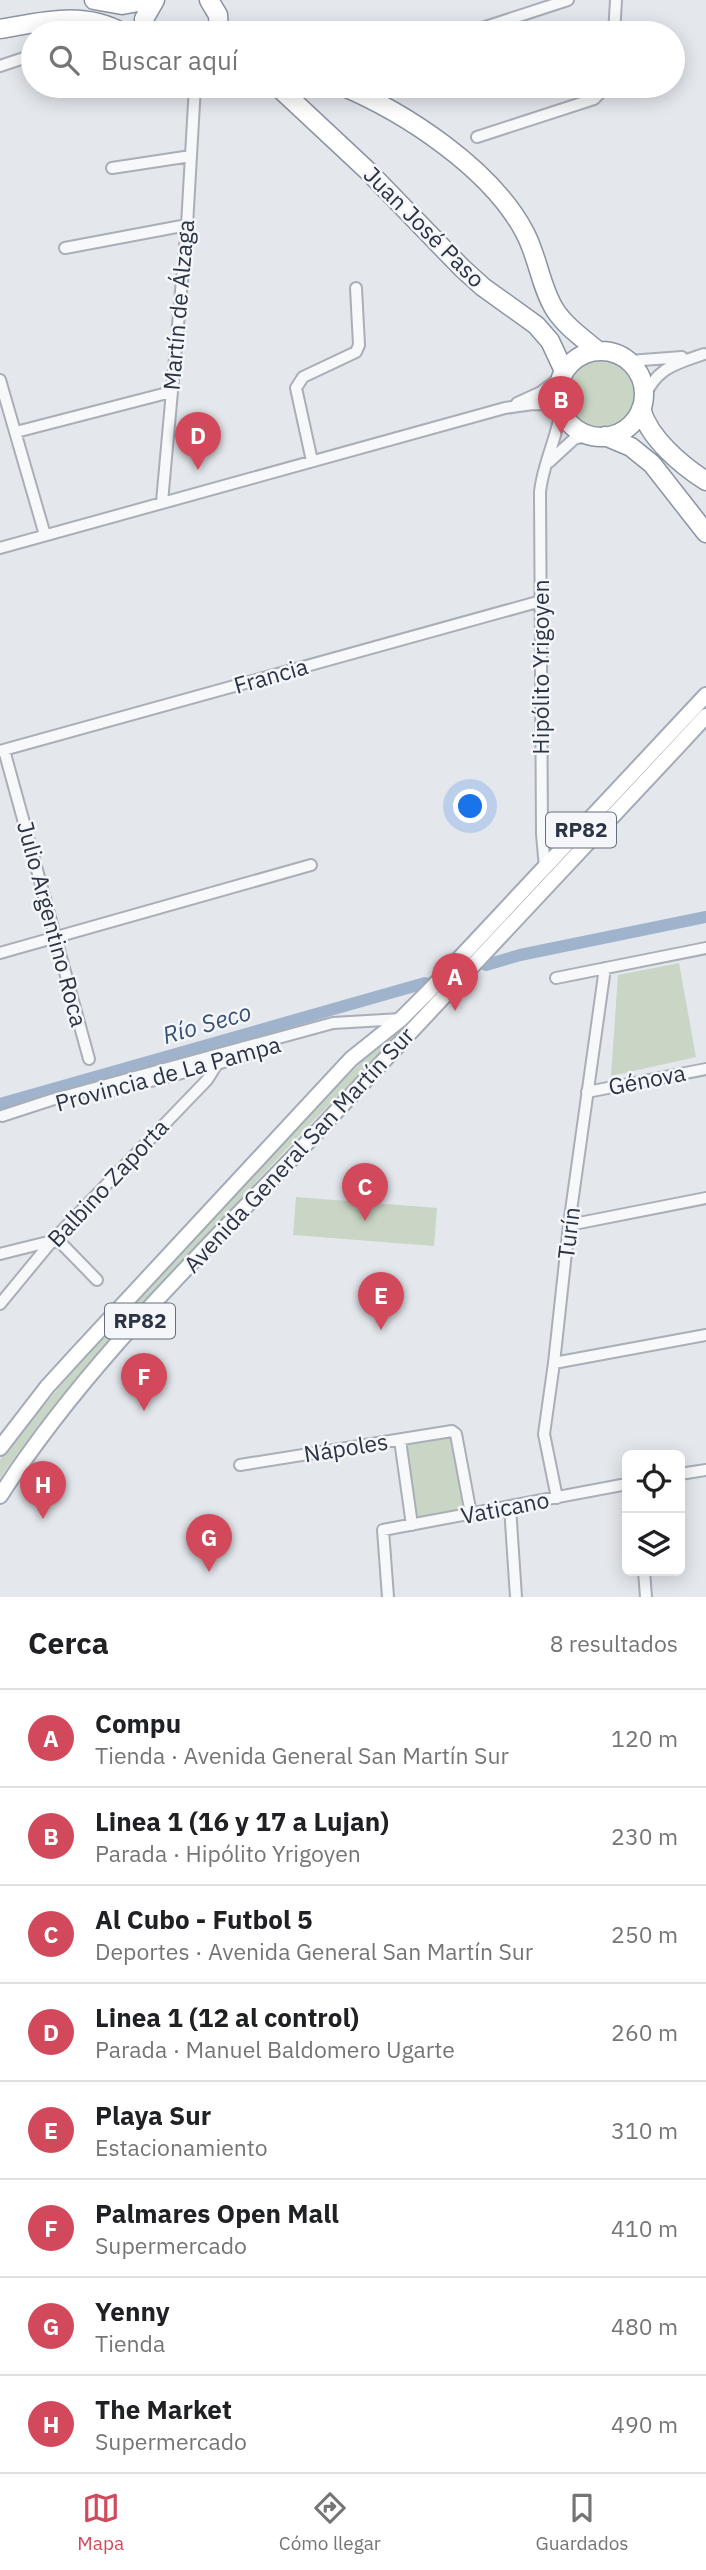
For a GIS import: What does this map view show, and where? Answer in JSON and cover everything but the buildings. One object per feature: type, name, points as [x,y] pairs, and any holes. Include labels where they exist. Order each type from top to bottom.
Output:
[{"type":"highway","points":[[93,0],[122,5],[149,0]]},
{"type":"highway","points":[[144,21],[155,0]]},
{"type":"highway","points":[[46,21],[63,18],[88,21]]},
{"type":"highway","points":[[0,29],[21,25]]},
{"type":"highway","name":"Juan José Paso","points":[[290,98],[369,172],[462,268],[536,325],[550,341],[563,374]]},
{"type":"highway","points":[[371,98],[410,120],[483,180],[508,206],[526,233],[555,310],[568,326],[598,351]]},
{"type":"highway","points":[[706,481],[678,459],[645,422],[642,382],[629,361],[616,353],[598,351],[575,359],[563,374],[558,390],[560,408],[576,428],[631,447],[652,464],[706,533]]},
{"type":"highway","points":[[598,436],[627,428],[643,403]]},
{"type":"main road","name":"RP82","points":[[545,868],[706,695]]},
{"type":"main road","name":"Avenida General San Martín Sur","points":[[0,1496],[5,1479],[76,1392],[181,1275],[446,996],[706,716]]},
{"type":"main road","name":"Avenida General San Martín Sur","points":[[0,1448],[47,1387],[351,1059],[401,1019],[545,868]]},
{"type":"main road","points":[[164,1260],[181,1275]]},
{"type":"street","points":[[504,21],[568,0]]},
{"type":"street","points":[[615,21],[616,0]]},
{"type":"street","points":[[0,66],[21,59]]},
{"type":"street","name":"Martín de Álzaga","points":[[191,98],[193,107]]},
{"type":"street","name":"Martín de Álzaga","points":[[162,502],[187,225],[194,98]]},
{"type":"street","points":[[477,137],[595,98]]},
{"type":"street","points":[[111,168],[191,156]]},
{"type":"street","points":[[65,248],[187,225]]},
{"type":"street","points":[[312,461],[296,387],[303,377],[356,352],[359,345],[356,288]]},
{"type":"street","points":[[629,361],[705,354]]},
{"type":"street","points":[[643,403],[656,375],[705,354]]},
{"type":"street","points":[[505,408],[541,393],[563,374]]},
{"type":"street","points":[[0,380],[45,535]]},
{"type":"street","points":[[16,432],[170,393]]},
{"type":"street","points":[[0,548],[505,408],[533,404],[560,408]]},
{"type":"street","name":"Hipólito Yrigoyen","points":[[545,868],[542,834],[540,492],[545,466],[556,435],[560,408]]},
{"type":"street","points":[[545,466],[574,439],[598,436]]},
{"type":"street","name":"Francia","points":[[2,750],[541,601]]},
{"type":"street","name":"Julio Argentino Roca","points":[[2,750],[89,1059]]},
{"type":"street","points":[[0,953],[311,865]]},
{"type":"street","points":[[556,978],[706,948]]},
{"type":"street","name":"Turín","points":[[557,1498],[544,1434],[569,1225],[605,968]]},
{"type":"street","points":[[1,1116],[333,1023],[401,1019]]},
{"type":"street","name":"Provincia de La Pampa","points":[[1,1116],[49,1107],[217,1064],[311,1034],[333,1023]]},
{"type":"street","name":"Balbino Zaporta","points":[[0,1304],[52,1241],[207,1080],[217,1064]]},
{"type":"street","name":"Génova","points":[[587,1092],[706,1069]]},
{"type":"street","points":[[569,1225],[706,1198]]},
{"type":"street","points":[[0,1254],[52,1241],[61,1242],[97,1280]]},
{"type":"street","points":[[554,1363],[706,1335]]},
{"type":"street","name":"Nápoles","points":[[240,1465],[452,1431],[456,1434],[471,1514]]},
{"type":"street","points":[[400,1440],[412,1525]]},
{"type":"street","points":[[685,1474],[706,1470]]},
{"type":"street","name":"Vaticano","points":[[388,1597],[383,1530],[622,1485]]},
{"type":"street","points":[[510,1507],[516,1597]]},
{"type":"street","points":[[644,1576],[646,1597]]},
{"type":"green space","points":[[602,358],[627,368],[637,393],[627,418],[602,428],[577,418],[567,393],[577,368]]},
{"type":"green space","points":[[706,704],[706,709],[450,984],[308,1126],[203,1239],[98,1355],[37,1427],[0,1478],[0,1460],[3,1455],[88,1353],[299,1123],[480,946]]},
{"type":"green space","points":[[679,963],[696,1057],[611,1076],[618,975]]},
{"type":"green space","points":[[296,1197],[437,1208],[434,1246],[293,1235]]},
{"type":"green space","points":[[452,1431],[471,1514],[412,1525],[400,1440]]},
{"type":"waterway","name":"Río Seco","points":[[486,965],[520,955],[706,917]]},
{"type":"waterway","name":"Río Seco","points":[[0,1104],[425,983]]},
{"type":"place","name":"Linea 1 (16 y 17 a Lujan)","points":[[561,434]]},
{"type":"place","name":"Linea 1 (12 al control)","points":[[198,470]]},
{"type":"place","name":"Compu","points":[[455,1011]]},
{"type":"place","name":"Al Cubo - Futbol 5","points":[[365,1221]]},
{"type":"place","name":"Playa Sur","points":[[381,1330]]},
{"type":"place","name":"Palmares Open Mall","points":[[144,1411]]},
{"type":"place","name":"The Market","points":[[43,1519]]},
{"type":"place","name":"Yenny","points":[[209,1572]]}]
